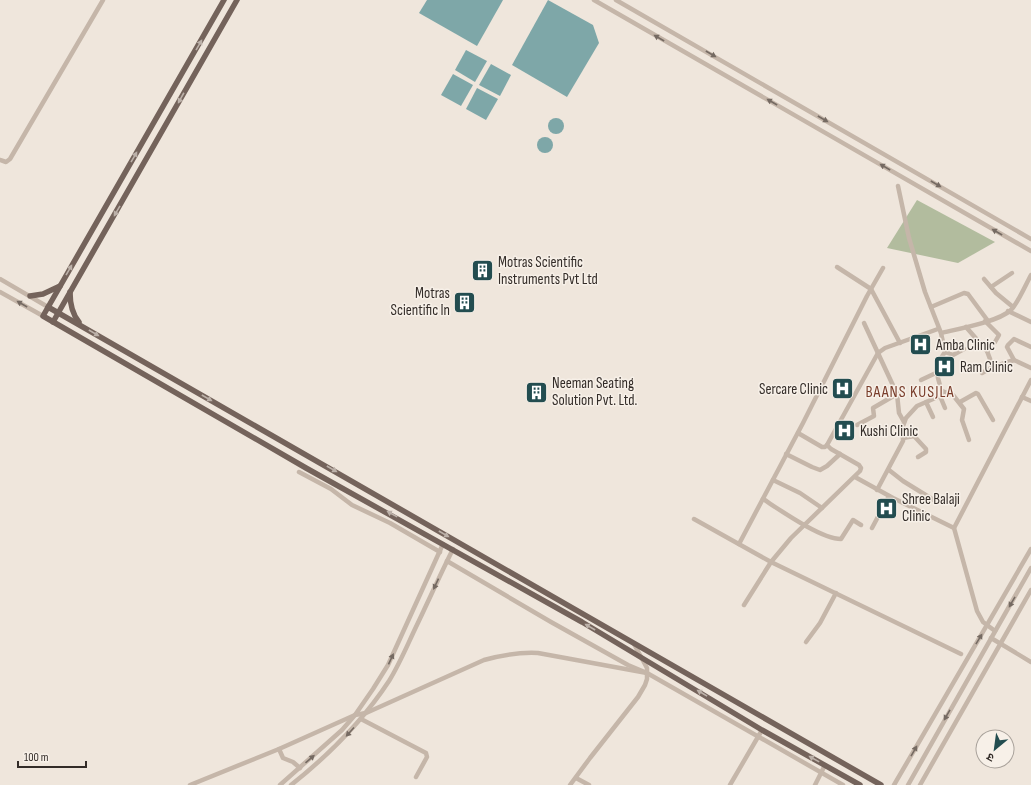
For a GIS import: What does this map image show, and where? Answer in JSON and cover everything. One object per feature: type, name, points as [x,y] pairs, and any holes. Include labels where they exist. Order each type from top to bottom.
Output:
[{"type":"main road","points":[[224,0],[43,316],[306,468],[453,549],[614,641],[762,730],[860,785]]},
{"type":"main road","points":[[54,322],[237,0]]},
{"type":"main road","points":[[30,296],[44,294],[60,286]]},
{"type":"main road","points":[[70,292],[70,300],[75,318],[81,325]]},
{"type":"main road","points":[[48,306],[881,785]]},
{"type":"main road","points":[[306,468],[312,458]]},
{"type":"main road","points":[[614,641],[618,634]]},
{"type":"street","points":[[0,160],[6,162],[10,159],[103,0]]},
{"type":"street","points":[[594,0],[1031,251]]},
{"type":"street","points":[[616,0],[1031,239]]},
{"type":"street","points":[[898,186],[909,238],[940,331],[945,352],[937,363],[938,378],[945,408]]},
{"type":"street","points":[[1017,244],[1023,234]]},
{"type":"street","points":[[837,267],[871,289],[900,343]]},
{"type":"street","points":[[739,544],[883,268]]},
{"type":"street","points":[[992,287],[1012,273]]},
{"type":"street","points":[[827,446],[878,353],[885,348],[940,331],[966,327],[987,321],[1008,311],[1013,307],[1031,276]]},
{"type":"street","points":[[0,279],[48,306]]},
{"type":"street","points":[[984,279],[996,293],[1013,307]]},
{"type":"street","points":[[0,292],[43,316]]},
{"type":"street","points":[[931,307],[964,293],[968,294],[987,321],[999,334],[995,342],[987,350]]},
{"type":"street","points":[[1008,311],[1031,322]]},
{"type":"street","points":[[864,323],[897,394],[899,413],[904,422],[903,438],[889,470],[877,490]]},
{"type":"street","points":[[966,327],[987,350],[993,367]]},
{"type":"street","points":[[1031,347],[1016,339],[1013,339],[1008,347],[1014,360],[1031,368]]},
{"type":"street","points":[[945,352],[953,355],[964,349]]},
{"type":"street","points":[[982,373],[993,367],[1014,360]]},
{"type":"street","points":[[920,380],[938,372]]},
{"type":"street","points":[[995,631],[981,620],[977,611],[954,528],[1031,380]]},
{"type":"street","points":[[904,422],[917,406],[941,393],[953,395],[965,410],[962,420],[969,440]]},
{"type":"street","points":[[960,402],[976,393],[978,394],[994,420]]},
{"type":"street","points":[[858,425],[873,417],[875,414],[872,408],[897,394]]},
{"type":"street","points":[[1022,397],[1031,401]]},
{"type":"street","points":[[926,402],[933,417]]},
{"type":"street","points":[[744,605],[771,562],[791,538],[860,471],[860,467],[827,446],[822,446],[798,433]]},
{"type":"street","points":[[903,438],[914,436],[920,440],[926,449],[926,452],[918,457]]},
{"type":"street","points":[[786,454],[820,470],[827,466],[840,454]]},
{"type":"street","points":[[889,470],[937,502]]},
{"type":"street","points":[[300,472],[331,489],[352,505],[390,523],[440,552]]},
{"type":"street","points":[[855,477],[877,490],[954,528]]},
{"type":"street","points":[[773,480],[800,493],[822,508]]},
{"type":"street","points":[[872,528],[889,496]]},
{"type":"street","points":[[762,499],[804,525],[835,539],[841,539],[853,520],[861,525]]},
{"type":"street","points":[[694,519],[771,562],[961,654]]},
{"type":"street","points":[[280,785],[330,741],[355,715],[388,665],[444,544]]},
{"type":"street","points":[[291,785],[335,748],[366,713],[395,671],[453,549]]},
{"type":"street","points":[[894,785],[1031,549]]},
{"type":"street","points":[[447,561],[564,629],[628,665],[648,673],[843,785]]},
{"type":"street","points":[[908,785],[1031,568]]},
{"type":"street","points":[[920,785],[1031,590]]},
{"type":"street","points":[[806,642],[820,623],[836,593]]},
{"type":"street","points":[[991,638],[1031,662]]},
{"type":"street","points":[[570,785],[643,690],[648,673],[646,665],[634,642]]},
{"type":"street","points":[[190,785],[278,749],[355,715],[366,713],[484,660],[502,655],[525,652],[538,653],[648,673]]},
{"type":"street","points":[[361,719],[426,753],[426,757],[416,777]]},
{"type":"street","points":[[730,785],[762,730]]},
{"type":"street","points":[[278,749],[283,758],[293,762],[300,768]]},
{"type":"street","points":[[815,785],[825,765]]},
{"type":"street","points":[[576,778],[589,785]]},
{"type":"green space","points":[[917,200],[995,242],[958,263],[887,248]]},
{"type":"water","points":[[427,0],[503,0],[477,46],[419,13]]},
{"type":"water","points":[[548,0],[593,25],[599,43],[567,97],[512,65]]},
{"type":"water","points":[[466,50],[487,61],[475,82],[455,70]]},
{"type":"water","points":[[491,64],[511,75],[500,96],[479,85]]},
{"type":"water","points":[[453,74],[473,85],[461,106],[441,95]]},
{"type":"water","points":[[477,88],[498,99],[486,120],[466,109]]},
{"type":"water","points":[[553,118],[559,118],[564,123],[562,132],[559,134],[553,134],[548,129],[548,123]]},
{"type":"water","points":[[542,137],[548,137],[553,142],[551,151],[548,153],[542,153],[537,148],[537,142]]},
{"type":"place","name":"Motras Scientific Instruments Pvt Ltd","points":[[483,271]]},
{"type":"place","name":"Motras Scientific In","points":[[465,302]]},
{"type":"place","name":"Amba Clinic","points":[[920,345]]},
{"type":"place","name":"Ram Clinic","points":[[944,367]]},
{"type":"place","name":"Sercare Clinic","points":[[843,389]]},
{"type":"place","name":"Neeman Seating Solution Pvt. Ltd.","points":[[536,392]]},
{"type":"place","name":"Kushi Clinic","points":[[845,431]]},
{"type":"place","name":"Shree Balaji Clinic","points":[[887,508]]},
{"type":"district","name":"BAANS KUSJLA","points":[[910,391]]}]
